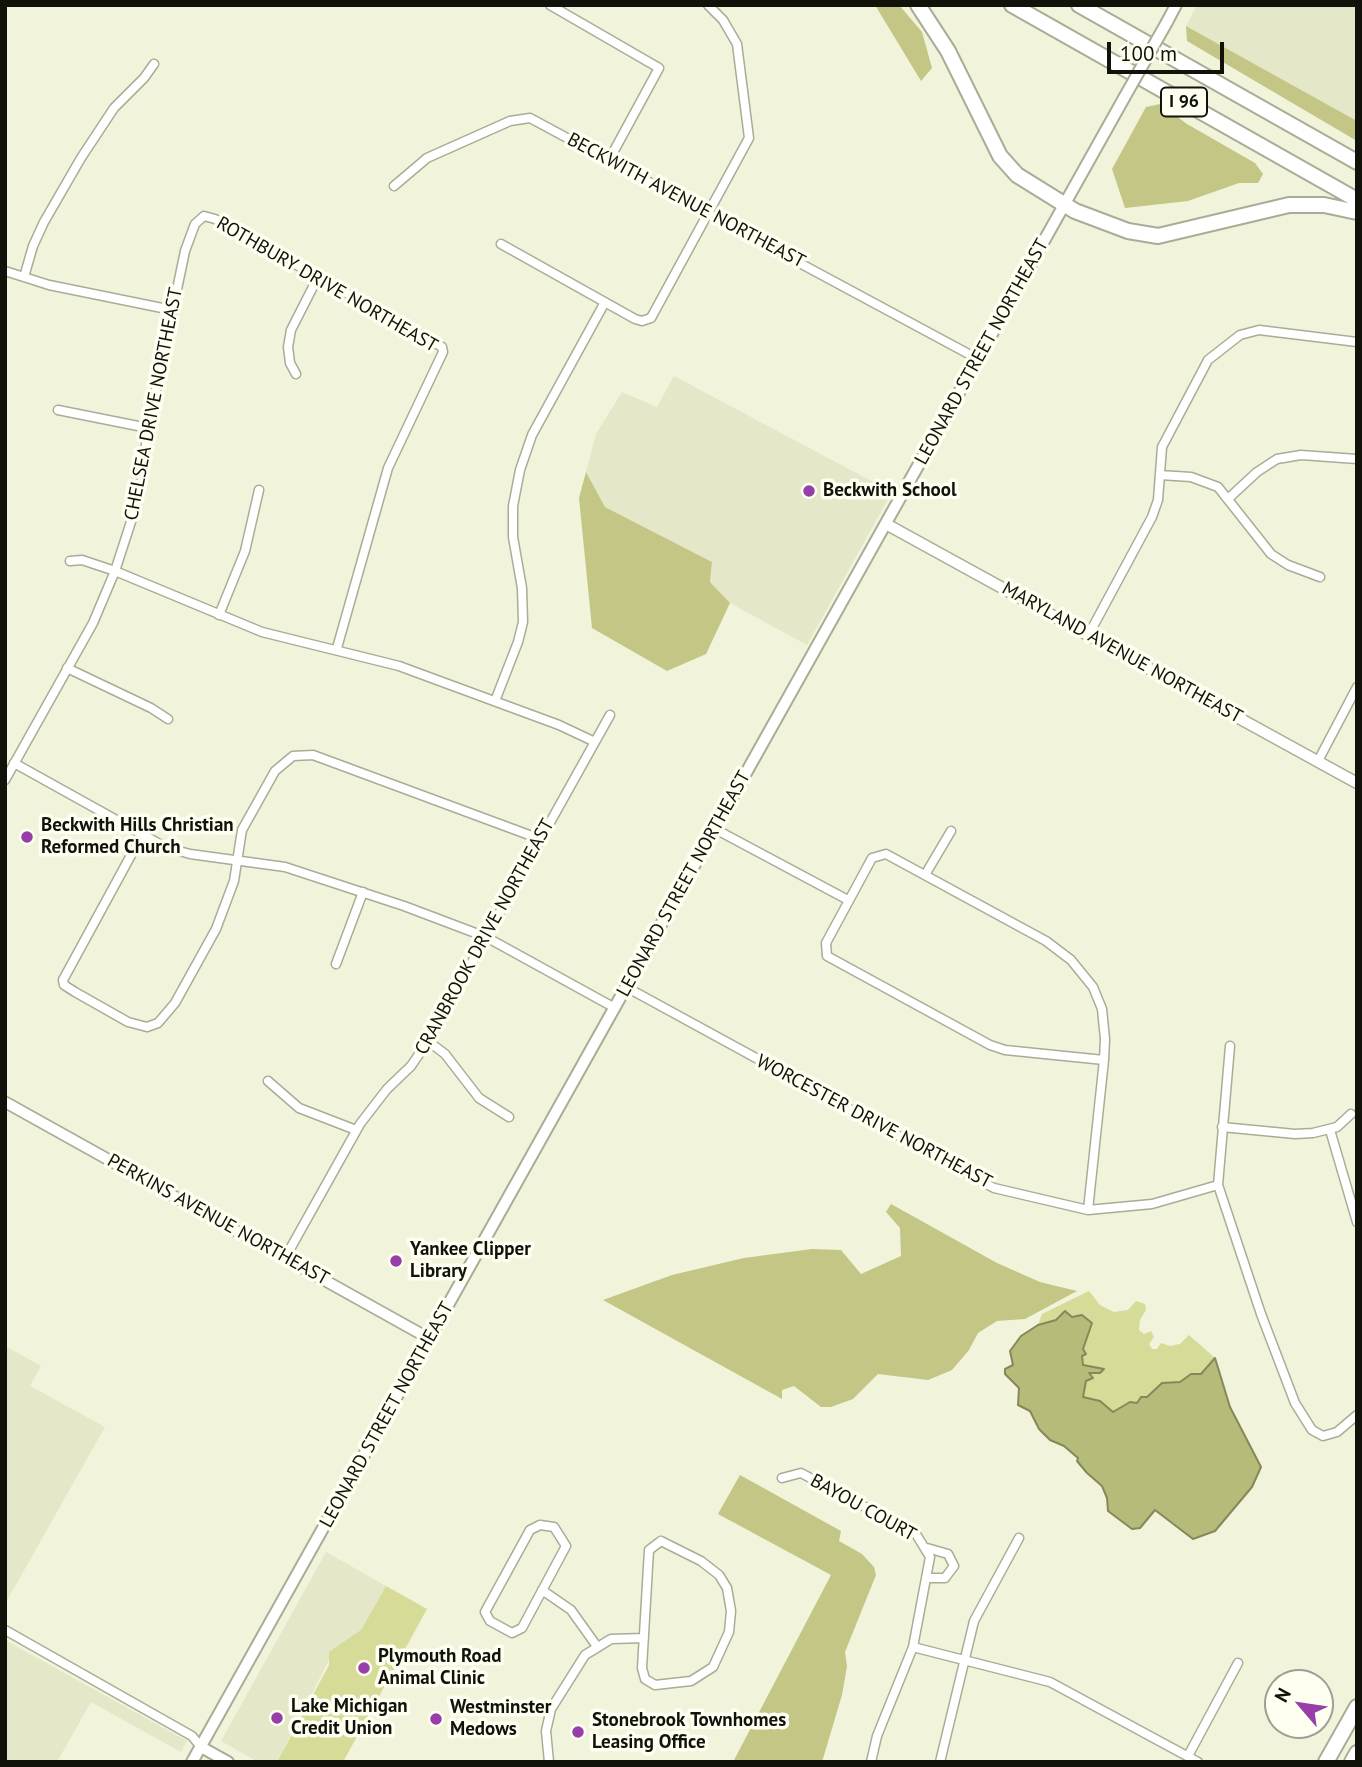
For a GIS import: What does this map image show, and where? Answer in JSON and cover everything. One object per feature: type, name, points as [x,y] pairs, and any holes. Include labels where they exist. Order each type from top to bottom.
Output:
[{"type":"highway","points":[[918,5],[948,51],[1000,156],[1017,175],[1064,205],[1121,229],[1147,236],[1182,231],[1289,205],[1324,205],[1357,212]]},
{"type":"highway","name":"I 96","points":[[1012,5],[1357,200]]},
{"type":"highway","name":"I 96","points":[[1079,5],[1357,162]]},
{"type":"highway","points":[[1099,5],[1202,75]]},
{"type":"highway","points":[[1326,1762],[1357,1707]]},
{"type":"highway","points":[[1352,1762],[1357,1753]]},
{"type":"main road","name":"LEONARD STREET NORTHEAST","points":[[192,1762],[1176,5]]},
{"type":"main road","points":[[201,1746],[228,1762]]},
{"type":"street","points":[[550,5],[659,68],[609,160]]},
{"type":"street","points":[[501,244],[635,319],[647,321],[656,312],[749,138],[737,44],[723,20],[708,5]]},
{"type":"street","points":[[24,277],[33,246],[44,222],[81,158],[114,108],[154,64]]},
{"type":"street","name":"BECKWITH AVENUE NORTHEAST","points":[[394,186],[427,158],[522,117],[540,122],[978,359]]},
{"type":"street","name":"ROTHBURY DRIVE NORTHEAST","points":[[204,216],[440,346],[443,352],[388,468],[337,648]]},
{"type":"street","name":"CHELSEA DRIVE NORTHEAST","points":[[5,780],[93,623],[115,570],[140,494],[148,428],[190,236],[195,224],[204,216]]},
{"type":"street","points":[[5,271],[172,310]]},
{"type":"street","points":[[296,374],[290,363],[288,348],[291,330],[318,277]]},
{"type":"street","points":[[495,701],[523,622],[522,589],[513,537],[513,506],[520,470],[532,436],[605,302]]},
{"type":"street","points":[[1089,634],[1152,517],[1162,447],[1208,360],[1223,345],[1240,335],[1259,330],[1357,342]]},
{"type":"street","points":[[58,410],[148,428]]},
{"type":"street","points":[[1229,498],[1257,472],[1277,459],[1301,454],[1357,459]]},
{"type":"street","points":[[1160,475],[1206,480],[1229,498],[1259,542],[1271,554],[1288,565],[1320,577]]},
{"type":"street","points":[[219,615],[245,551],[260,491]]},
{"type":"street","name":"MARYLAND AVENUE NORTHEAST","points":[[886,524],[1357,783]]},
{"type":"street","points":[[70,561],[82,560],[115,570],[262,632],[337,648],[399,666],[559,724],[595,742]]},
{"type":"street","points":[[67,668],[151,708],[168,719]]},
{"type":"street","points":[[1318,761],[1357,687]]},
{"type":"street","name":"CRANBROOK DRIVE NORTHEAST","points":[[285,1258],[370,1108],[408,1069],[428,1041],[610,715]]},
{"type":"street","points":[[142,835],[64,976],[64,985],[128,1022],[142,1027],[153,1026],[176,1000],[216,929],[230,897],[243,830],[275,771],[284,761],[300,755],[313,755],[540,839]]},
{"type":"street","points":[[14,763],[142,835],[179,851],[295,869],[363,892],[486,937],[615,1008]]},
{"type":"street","points":[[715,828],[848,900]]},
{"type":"street","points":[[925,875],[951,831]]},
{"type":"street","points":[[1088,1210],[1104,1060],[1102,1009],[1087,977],[1071,960],[1046,941],[881,853],[872,858],[826,943],[827,956],[965,1034],[990,1045],[1005,1050],[1104,1060]]},
{"type":"street","points":[[336,964],[363,892]]},
{"type":"street","name":"WORCESTER DRIVE NORTHEAST","points":[[626,987],[971,1177],[1028,1198],[1088,1210],[1152,1204],[1219,1185]]},
{"type":"street","points":[[428,1041],[445,1054],[477,1097],[509,1117]]},
{"type":"street","points":[[1230,1046],[1219,1185],[1285,1379],[1305,1422],[1318,1434],[1337,1432],[1357,1415]]},
{"type":"street","points":[[268,1081],[288,1101],[302,1109],[356,1130]]},
{"type":"street","name":"PERKINS AVENUE NORTHEAST","points":[[5,1102],[430,1339]]},
{"type":"street","points":[[1222,1128],[1294,1134],[1330,1130],[1351,1114]]},
{"type":"street","points":[[1330,1130],[1357,1222]]},
{"type":"street","name":"BAYOU COURT","points":[[782,1478],[801,1473],[916,1534],[927,1548],[930,1557],[913,1647],[877,1736],[871,1762]]},
{"type":"street","points":[[537,1525],[554,1528],[566,1546],[542,1590],[516,1633],[490,1621],[486,1616],[486,1609],[530,1530],[537,1525]]},
{"type":"street","points":[[940,1762],[974,1621],[1019,1538]]},
{"type":"street","points":[[655,1542],[666,1542],[719,1574],[727,1588],[731,1611],[729,1632],[716,1662],[701,1677],[655,1685],[645,1679],[644,1638],[649,1550],[655,1542]]},
{"type":"street","points":[[927,1548],[948,1554],[954,1566],[945,1578],[928,1578]]},
{"type":"street","points":[[542,1590],[571,1610],[596,1645]]},
{"type":"street","points":[[5,1630],[192,1736],[201,1746]]},
{"type":"street","points":[[549,1762],[546,1731],[551,1709],[577,1665],[596,1645],[618,1637],[644,1638]]},
{"type":"street","points":[[913,1647],[1057,1685],[1198,1762]]},
{"type":"street","points":[[1188,1756],[1238,1663]]},
{"type":"shaded area","points":[[875,5],[899,5],[922,32],[932,68],[921,81]]},
{"type":"shaded area","points":[[1197,5],[1357,5],[1357,121],[1186,26]]},
{"type":"shaded area","points":[[1186,26],[1357,121],[1357,141],[1187,41]]},
{"type":"shaded area","points":[[1160,104],[1187,124],[1255,163],[1263,174],[1258,183],[1239,183],[1188,201],[1125,208],[1112,169],[1146,107]]},
{"type":"shaded area","points":[[674,376],[892,492],[807,645],[730,603],[710,582],[712,562],[605,507],[586,472],[596,434],[622,392],[657,407]]},
{"type":"shaded area","points":[[586,472],[605,507],[712,562],[710,582],[730,603],[706,654],[667,671],[592,628],[579,498]]},
{"type":"shaded area","points":[[891,1204],[997,1263],[1040,1282],[1077,1291],[1025,1319],[997,1321],[978,1333],[969,1350],[952,1370],[928,1380],[878,1374],[853,1399],[831,1407],[821,1407],[794,1386],[782,1390],[782,1399],[603,1300],[672,1275],[744,1258],[812,1249],[841,1250],[861,1274],[901,1256],[900,1228],[886,1212]]},
{"type":"shaded area","points":[[1089,1291],[1100,1305],[1114,1312],[1128,1310],[1136,1301],[1145,1304],[1146,1310],[1140,1320],[1139,1330],[1144,1334],[1151,1331],[1154,1337],[1149,1344],[1152,1349],[1157,1349],[1161,1343],[1170,1346],[1180,1344],[1189,1335],[1215,1358],[1201,1374],[1191,1374],[1180,1382],[1162,1383],[1137,1404],[1113,1412],[1092,1398],[1083,1398],[1086,1380],[1092,1378],[1089,1373],[1100,1373],[1103,1369],[1083,1365],[1083,1349],[1092,1323],[1090,1320],[1067,1314],[1048,1324],[1038,1325],[1042,1314]]},
{"type":"shaded area","points":[[1065,1311],[1072,1317],[1082,1315],[1092,1323],[1083,1349],[1086,1354],[1082,1356],[1083,1365],[1104,1369],[1100,1373],[1089,1373],[1093,1378],[1086,1381],[1083,1397],[1100,1401],[1113,1412],[1130,1402],[1137,1403],[1141,1397],[1147,1397],[1162,1383],[1180,1382],[1191,1374],[1201,1374],[1215,1358],[1230,1407],[1261,1467],[1252,1487],[1215,1531],[1193,1539],[1155,1510],[1140,1528],[1132,1529],[1108,1511],[1102,1486],[1087,1473],[1077,1461],[1078,1458],[1064,1446],[1050,1440],[1039,1429],[1030,1411],[1018,1405],[1019,1388],[1005,1374],[1005,1369],[1013,1365],[1010,1351],[1021,1336],[1038,1325],[1056,1320]]},
{"type":"shaded area","points":[[5,1346],[41,1366],[30,1386],[105,1427],[5,1604]]},
{"type":"shaded area","points":[[740,1475],[841,1531],[839,1541],[862,1554],[874,1567],[876,1575],[845,1652],[847,1666],[842,1695],[822,1762],[733,1762],[831,1575],[718,1514]]},
{"type":"shaded area","points":[[326,1552],[386,1586],[361,1630],[330,1658],[277,1762],[258,1762],[221,1741]]},
{"type":"shaded area","points":[[386,1586],[427,1609],[343,1762],[277,1762],[329,1665],[329,1652],[361,1630]]},
{"type":"shaded area","points":[[5,1640],[187,1741],[181,1752],[91,1702],[57,1762],[5,1762]]},
{"type":"place","name":"Beckwith School","points":[[809,491]]},
{"type":"place","name":"Beckwith Hills Christian Reformed Church","points":[[27,837]]},
{"type":"place","name":"Yankee Clipper Library","points":[[396,1261]]},
{"type":"place","name":"Plymouth Road Animal Clinic","points":[[364,1668]]},
{"type":"place","name":"Lake Michigan Credit Union","points":[[277,1718]]},
{"type":"place","name":"Westminster Medows","points":[[436,1719]]},
{"type":"place","name":"Stonebrook Townhomes Leasing Office","points":[[578,1732]]}]
